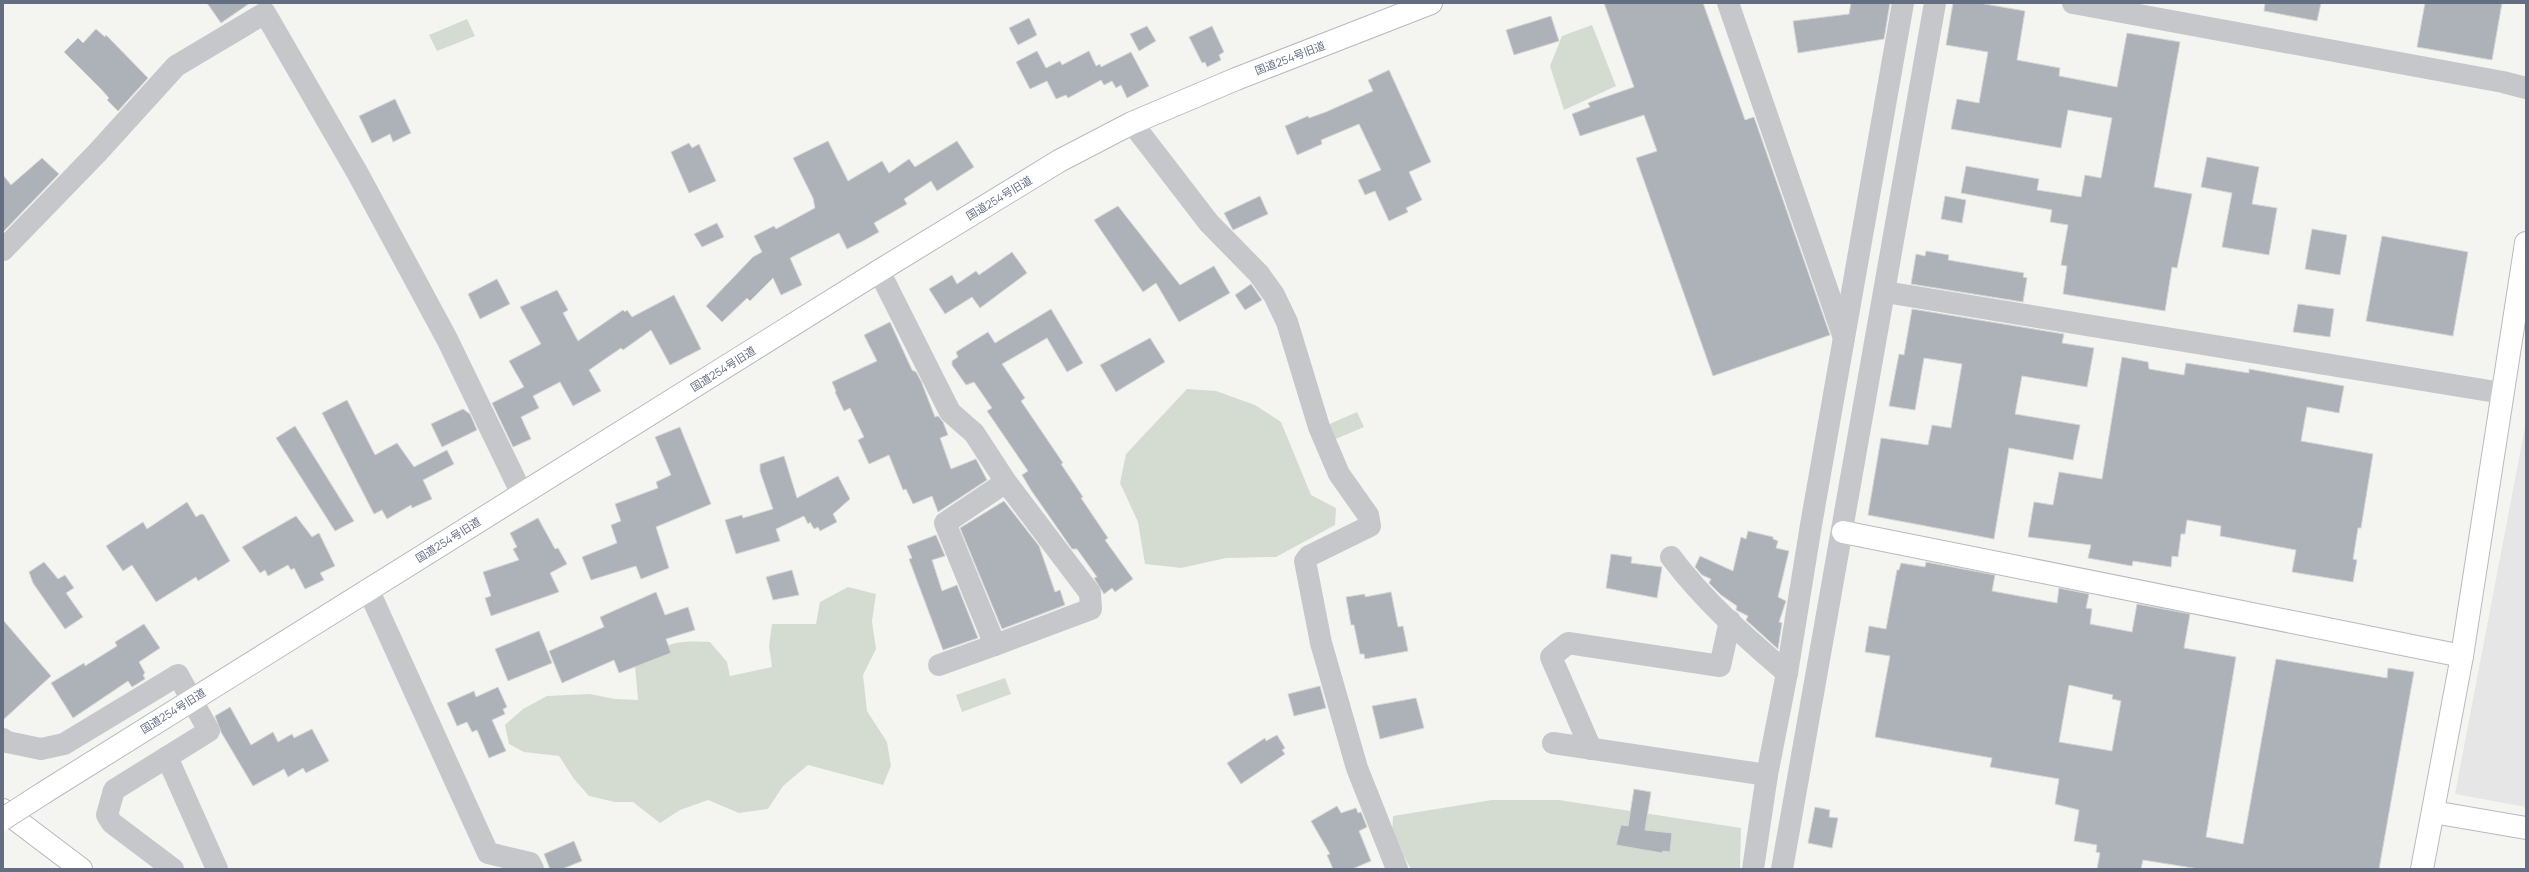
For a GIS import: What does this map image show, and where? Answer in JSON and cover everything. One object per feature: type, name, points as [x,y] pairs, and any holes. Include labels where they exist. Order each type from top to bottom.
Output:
[{"type":"main road","name":"国道254号旧道","points":[[3,819],[193,698],[879,271],[1059,161],[1132,123],[1236,79],[1431,3]]},
{"type":"main road","points":[[2422,869],[2462,656],[2526,243]]},
{"type":"main road","points":[[1843,532],[2462,656]]},
{"type":"main road","points":[[3,810],[81,869]]},
{"type":"main road","points":[[2433,812],[2526,828]]},
{"type":"street","points":[[1728,3],[1844,339]]},
{"type":"street","points":[[1753,869],[1767,775],[1787,673],[1811,525],[1902,3]]},
{"type":"street","points":[[1782,869],[1843,532],[1935,3]]},
{"type":"street","points":[[2072,3],[2526,88]]},
{"type":"street","points":[[3,250],[97,153],[176,66],[264,8],[358,174],[447,339],[522,494]]},
{"type":"street","points":[[1132,123],[1209,223],[1259,274],[1274,295],[1287,322],[1319,427],[1339,474],[1368,515],[1370,526],[1309,556],[1305,561],[1321,642],[1357,768],[1392,868]]},
{"type":"street","points":[[879,271],[950,412],[974,433],[1006,482],[1090,593],[1091,609],[939,665]]},
{"type":"street","points":[[1885,292],[2502,393]]},
{"type":"street","points":[[995,645],[945,523],[1006,482]]},
{"type":"street","points":[[1811,525],[1843,532]]},
{"type":"street","points":[[1671,558],[1684,575],[1730,621],[1787,673]]},
{"type":"street","points":[[368,589],[488,853],[530,863],[533,869]]},
{"type":"street","points":[[1591,749],[1551,657],[1568,643],[1720,666],[1730,621]]},
{"type":"street","points":[[3,739],[7,742],[41,749],[64,744],[178,675],[193,698],[209,731],[114,790],[108,815],[112,823],[173,869]]},
{"type":"street","points":[[1553,743],[1767,775]]},
{"type":"street","points":[[167,757],[217,869]]},
{"type":"shaded area","points":[[467,19],[475,36],[437,51],[429,35]]},
{"type":"shaded area","points":[[1592,25],[1616,86],[1564,110],[1550,66],[1562,36]]},
{"type":"shaded area","points":[[1187,389],[1216,391],[1255,405],[1281,422],[1311,495],[1336,508],[1335,525],[1276,557],[1226,558],[1181,568],[1145,564],[1138,522],[1120,483],[1126,454]]},
{"type":"shaded area","points":[[1357,412],[1364,427],[1331,441],[1325,426]]},
{"type":"shaded area","points":[[2526,422],[2526,807],[2455,794]]},
{"type":"shaded area","points":[[848,587],[876,594],[872,621],[876,649],[863,675],[867,711],[887,742],[891,766],[883,785],[808,765],[783,786],[768,809],[739,813],[708,800],[680,810],[660,823],[633,802],[615,802],[589,796],[574,779],[559,756],[524,752],[509,744],[505,725],[523,709],[547,696],[590,694],[615,699],[638,700],[635,666],[653,652],[670,645],[688,642],[710,642],[727,662],[730,676],[772,667],[769,646],[772,624],[816,624],[820,602]]},
{"type":"shaded area","points":[[1005,678],[1011,694],[962,712],[956,695]]},
{"type":"shaded area","points":[[1492,800],[1559,800],[1741,828],[1740,869],[1411,869],[1392,835],[1393,816]]},
{"type":"building","points":[[207,3],[250,3],[221,23]]},
{"type":"building","points":[[1604,3],[1703,3],[1745,120],[1754,117],[1830,335],[1713,376],[1636,158],[1657,151],[1644,115],[1580,136],[1572,114],[1590,107],[1588,103],[1634,87]]},
{"type":"building","points":[[1851,3],[1890,3],[1884,39],[1798,53],[1793,21],[1849,14]]},
{"type":"building","points":[[1953,3],[1979,3],[2025,11],[2017,60],[2060,68],[2059,76],[2117,87],[2127,33],[2180,42],[2154,187],[2192,194],[2177,268],[2172,267],[2165,311],[2063,294],[2067,266],[2061,265],[2068,225],[2050,222],[2052,210],[1961,193],[1966,166],[2039,179],[2037,190],[2081,197],[2085,175],[2101,178],[2112,118],[2068,110],[2061,148],[1951,129],[1957,99],[1979,103],[1988,52],[1946,45]]},
{"type":"building","points":[[2265,3],[2321,3],[2317,21],[2264,11]]},
{"type":"building","points":[[2425,3],[2502,3],[2492,60],[2417,47]]},
{"type":"building","points":[[1551,16],[1559,41],[1514,55],[1506,30]]},
{"type":"building","points":[[1029,18],[1037,35],[1018,45],[1009,28]]},
{"type":"building","points":[[1147,26],[1156,41],[1139,51],[1130,34]]},
{"type":"building","points":[[1212,26],[1224,52],[1219,55],[1221,60],[1207,67],[1205,62],[1202,63],[1189,37]]},
{"type":"building","points":[[96,29],[105,37],[106,35],[148,78],[118,111],[107,100],[109,98],[101,89],[64,52],[78,38],[83,43]]},
{"type":"building","points":[[1037,51],[1046,68],[1060,61],[1062,65],[1089,51],[1096,66],[1100,64],[1101,67],[1131,52],[1149,86],[1127,98],[1121,85],[1116,88],[1112,81],[1104,85],[1101,80],[1068,98],[1066,95],[1056,99],[1047,81],[1030,89],[1016,62]]},
{"type":"building","points":[[1389,70],[1431,162],[1409,172],[1422,200],[1406,208],[1408,212],[1389,221],[1375,191],[1365,195],[1358,180],[1381,170],[1359,124],[1321,140],[1322,144],[1297,155],[1285,126],[1308,116],[1309,118],[1326,112],[1373,91],[1368,80]]},
{"type":"building","points":[[395,99],[411,133],[393,142],[390,134],[372,143],[359,116]]},
{"type":"building","points":[[828,141],[848,181],[882,161],[889,173],[909,159],[915,167],[957,141],[974,167],[937,191],[931,181],[904,199],[907,204],[874,223],[879,232],[847,249],[839,233],[790,258],[802,285],[781,295],[773,278],[750,301],[747,298],[722,322],[706,306],[753,257],[762,252],[754,236],[774,226],[776,229],[815,208],[813,198],[793,158]]},
{"type":"building","points":[[689,143],[692,148],[699,144],[716,181],[689,193],[671,152]]},
{"type":"building","points":[[2207,157],[2259,167],[2252,204],[2277,208],[2269,255],[2222,247],[2232,193],[2201,187]]},
{"type":"building","points":[[42,158],[59,174],[3,232],[3,175],[11,185]]},
{"type":"building","points":[[1260,196],[1268,214],[1233,230],[1224,213]]},
{"type":"building","points":[[1945,196],[1966,200],[1962,223],[1941,219]]},
{"type":"building","points":[[1118,206],[1180,285],[1214,266],[1230,293],[1179,322],[1156,283],[1143,292],[1094,220]]},
{"type":"building","points":[[717,223],[724,237],[702,247],[694,234]]},
{"type":"building","points":[[2312,229],[2347,235],[2340,275],[2305,269]]},
{"type":"building","points":[[2382,236],[2468,252],[2453,336],[2366,321]]},
{"type":"building","points":[[1926,251],[1949,255],[1948,260],[2024,273],[2023,277],[2027,278],[2023,302],[1911,284],[1916,254],[1925,256]]},
{"type":"building","points":[[1012,252],[1027,273],[980,308],[972,297],[945,314],[929,289],[952,275],[957,284],[976,271],[979,275]]},
{"type":"building","points":[[497,279],[510,304],[480,319],[468,294]]},
{"type":"building","points":[[1251,284],[1262,300],[1245,310],[1235,295]]},
{"type":"building","points":[[557,290],[568,310],[563,313],[578,341],[623,310],[625,312],[627,310],[632,317],[674,295],[701,349],[670,365],[651,330],[623,350],[621,348],[589,370],[601,391],[573,406],[560,382],[533,396],[539,408],[521,417],[531,439],[513,447],[492,403],[524,387],[509,361],[541,344],[520,307]]},
{"type":"building","points":[[2298,304],[2334,309],[2330,337],[2293,332]]},
{"type":"building","points":[[1051,309],[1083,363],[1067,372],[1047,338],[1002,364],[1025,398],[1021,401],[1063,463],[1061,464],[1083,497],[1081,498],[1108,538],[1105,540],[1133,579],[1115,592],[1112,588],[1104,594],[1094,578],[1097,577],[1077,549],[1072,549],[1031,490],[1022,475],[1028,471],[987,411],[992,408],[974,382],[966,385],[952,365],[952,361],[958,357],[956,352],[988,332],[995,343]]},
{"type":"building","points":[[1912,309],[2064,334],[2062,343],[2094,348],[2087,387],[2022,376],[2015,414],[2080,425],[2073,460],[2009,448],[1994,539],[1868,515],[1881,438],[1928,445],[1932,425],[1951,428],[1962,364],[1924,358],[1915,410],[1889,406],[1899,354],[1904,355]]},
{"type":"building","points":[[890,322],[912,370],[916,372],[921,381],[935,417],[938,416],[943,422],[948,435],[940,438],[951,469],[976,459],[987,480],[938,512],[932,496],[913,504],[906,489],[903,490],[889,455],[869,464],[858,440],[864,437],[850,408],[844,411],[832,382],[877,361],[864,335]]},
{"type":"building","points":[[1150,338],[1165,362],[1116,392],[1100,365]]},
{"type":"building","points":[[2122,357],[2148,362],[2149,369],[2184,375],[2186,363],[2249,373],[2249,369],[2344,386],[2339,413],[2307,407],[2301,441],[2373,454],[2361,528],[2358,528],[2353,559],[2357,560],[2353,582],[2292,572],[2296,550],[2220,536],[2221,526],[2187,520],[2185,534],[2181,534],[2178,557],[2172,556],[2171,567],[2133,561],[2132,566],[2088,558],[2091,545],[2028,537],[2034,502],[2053,505],[2059,472],[2102,479]]},
{"type":"building","points":[[347,400],[375,455],[397,443],[414,467],[447,450],[454,464],[423,480],[432,499],[412,508],[411,505],[387,519],[382,510],[374,514],[322,413]]},
{"type":"building","points":[[463,409],[470,414],[477,430],[442,447],[431,424]]},
{"type":"building","points":[[295,426],[354,521],[335,531],[276,438]]},
{"type":"building","points":[[680,427],[711,504],[656,527],[669,568],[641,579],[636,566],[591,580],[582,557],[617,543],[611,525],[621,521],[615,504],[658,488],[656,482],[671,475],[655,437]]},
{"type":"building","points":[[784,456],[797,498],[838,476],[850,499],[833,514],[837,522],[820,531],[818,527],[814,529],[810,522],[808,524],[804,516],[776,529],[780,541],[736,554],[725,520],[742,515],[743,518],[773,509],[760,471],[760,464]]},
{"type":"building","points":[[1004,501],[1039,546],[1055,592],[1060,590],[1065,605],[1002,629],[960,528]]},
{"type":"building","points":[[187,502],[196,517],[201,514],[204,515],[230,561],[198,581],[196,577],[156,602],[132,565],[123,571],[106,546],[143,522],[147,529]]},
{"type":"building","points":[[296,516],[312,537],[319,533],[335,566],[320,573],[324,580],[305,589],[294,568],[291,570],[288,565],[268,576],[265,570],[260,573],[242,547]]},
{"type":"building","points":[[538,518],[555,549],[558,548],[567,564],[550,573],[559,592],[491,616],[485,598],[491,596],[483,572],[519,560],[513,549],[517,547],[510,533]]},
{"type":"building","points":[[1748,531],[1773,537],[1773,539],[1778,541],[1776,548],[1789,551],[1778,597],[1786,601],[1779,622],[1782,623],[1778,649],[1746,620],[1748,616],[1736,610],[1737,606],[1721,595],[1709,583],[1711,579],[1702,575],[1695,567],[1700,556],[1733,571],[1741,537],[1746,539]]},
{"type":"building","points":[[936,535],[945,556],[932,560],[942,591],[957,585],[978,638],[943,650],[909,559],[912,558],[907,546]]},
{"type":"building","points":[[1611,554],[1632,557],[1631,563],[1662,567],[1657,598],[1606,588]]},
{"type":"building","points":[[44,562],[58,579],[65,575],[74,588],[66,593],[83,617],[65,629],[33,583],[29,572]]},
{"type":"building","points":[[1926,562],[1995,575],[1992,591],[2057,603],[2059,588],[2089,594],[2086,608],[2092,609],[2090,624],[2132,632],[2137,604],[2190,614],[2184,648],[2236,657],[2206,837],[2243,844],[2276,659],[2387,678],[2388,668],[2414,672],[2379,869],[2199,869],[2143,860],[2141,869],[2097,869],[2100,853],[2096,852],[2097,845],[2074,841],[2079,810],[2055,804],[2059,779],[1990,767],[1992,758],[1875,737],[1890,656],[1865,652],[1869,626],[1886,629],[1897,570],[1899,570],[1901,563],[1925,567]],"holes":[[[2069,685],[2113,695],[2112,699],[2121,701],[2112,751],[2059,742]]]},
{"type":"building","points":[[792,570],[799,595],[773,600],[766,577]]},
{"type":"building","points":[[656,592],[665,615],[688,607],[695,630],[666,639],[671,653],[619,673],[614,660],[562,683],[549,651],[604,627],[600,617]]},
{"type":"building","points":[[1391,592],[1398,627],[1403,626],[1408,651],[1365,659],[1364,654],[1360,654],[1354,625],[1351,625],[1346,597],[1365,594],[1365,597]]},
{"type":"building","points":[[3,620],[51,676],[3,720]]},
{"type":"building","points":[[144,624],[160,648],[139,662],[145,673],[143,675],[145,679],[132,687],[128,681],[73,718],[51,683],[84,663],[85,666],[117,646],[115,642]]},
{"type":"building","points":[[539,631],[552,663],[508,681],[495,649]]},
{"type":"building","points":[[1320,686],[1326,708],[1294,716],[1288,694]]},
{"type":"building","points":[[498,687],[507,707],[503,709],[505,714],[492,720],[506,751],[489,758],[477,730],[472,732],[467,722],[457,726],[447,703],[474,691],[476,697]]},
{"type":"building","points":[[1416,698],[1424,728],[1380,739],[1372,706]]},
{"type":"building","points":[[230,707],[251,745],[273,732],[278,742],[292,734],[294,738],[312,729],[329,761],[306,773],[303,768],[288,777],[284,769],[253,786],[221,732],[215,716]]},
{"type":"building","points":[[1277,735],[1285,748],[1282,750],[1285,754],[1241,784],[1227,763],[1265,738],[1266,741]]},
{"type":"building","points":[[1634,789],[1651,792],[1645,830],[1672,833],[1670,852],[1663,851],[1662,853],[1616,845],[1621,825],[1628,826]]},
{"type":"building","points":[[1337,806],[1341,813],[1356,808],[1358,813],[1361,812],[1367,827],[1359,831],[1371,861],[1352,869],[1333,869],[1327,855],[1330,854],[1311,821]]},
{"type":"building","points":[[1815,807],[1830,810],[1829,817],[1838,818],[1832,848],[1808,843]]},
{"type":"building","points":[[574,841],[582,861],[562,869],[550,869],[544,854]]}]
